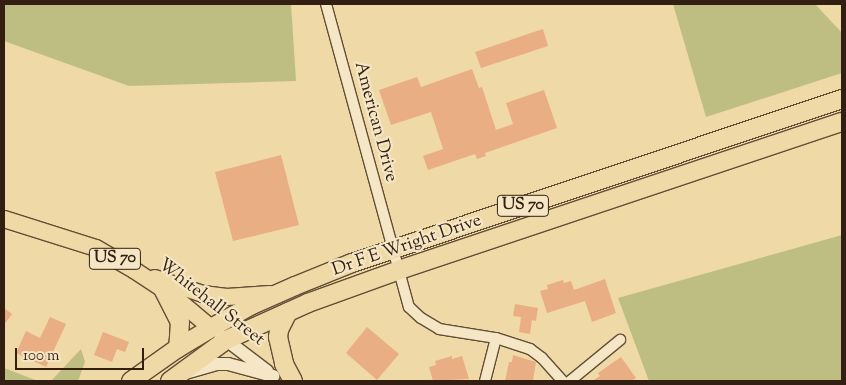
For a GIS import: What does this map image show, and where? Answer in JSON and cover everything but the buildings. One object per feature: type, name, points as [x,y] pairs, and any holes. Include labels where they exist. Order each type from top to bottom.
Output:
[{"type":"highway","name":"Dr F E Wright Drive","points":[[131,381],[178,348],[211,328],[280,292],[393,250],[842,100]]},
{"type":"highway","points":[[750,153],[757,135],[794,122],[802,113]]},
{"type":"highway","name":"US 70","points":[[173,379],[226,340],[288,312],[399,270],[842,122]]},
{"type":"highway","points":[[163,289],[180,322],[178,348]]},
{"type":"highway","points":[[288,312],[278,330],[278,338],[284,364],[293,381]]},
{"type":"main road","name":"Whitehall Street","points":[[4,219],[96,248],[163,289],[211,328]]},
{"type":"main road","points":[[140,274],[203,294],[247,297],[280,292]]},
{"type":"street","name":"American Drive","points":[[326,4],[410,307],[421,318],[439,329],[496,338],[530,349],[542,358],[563,381]]},
{"type":"street","name":"Whitehall Street","points":[[211,328],[277,379]]},
{"type":"street","points":[[485,381],[496,338]]},
{"type":"street","points":[[570,381],[620,340]]},
{"type":"street","points":[[173,379],[217,364],[232,365],[277,379]]},
{"type":"green space","points":[[4,4],[291,4],[296,81],[129,86],[4,41]]},
{"type":"green space","points":[[673,4],[815,4],[842,33],[842,73],[706,117]]},
{"type":"green space","points":[[842,235],[842,381],[649,381],[618,298]]},
{"type":"green space","points":[[81,349],[85,362],[78,381],[51,381]]},
{"type":"green space","points":[[4,368],[38,381],[4,381]]}]
